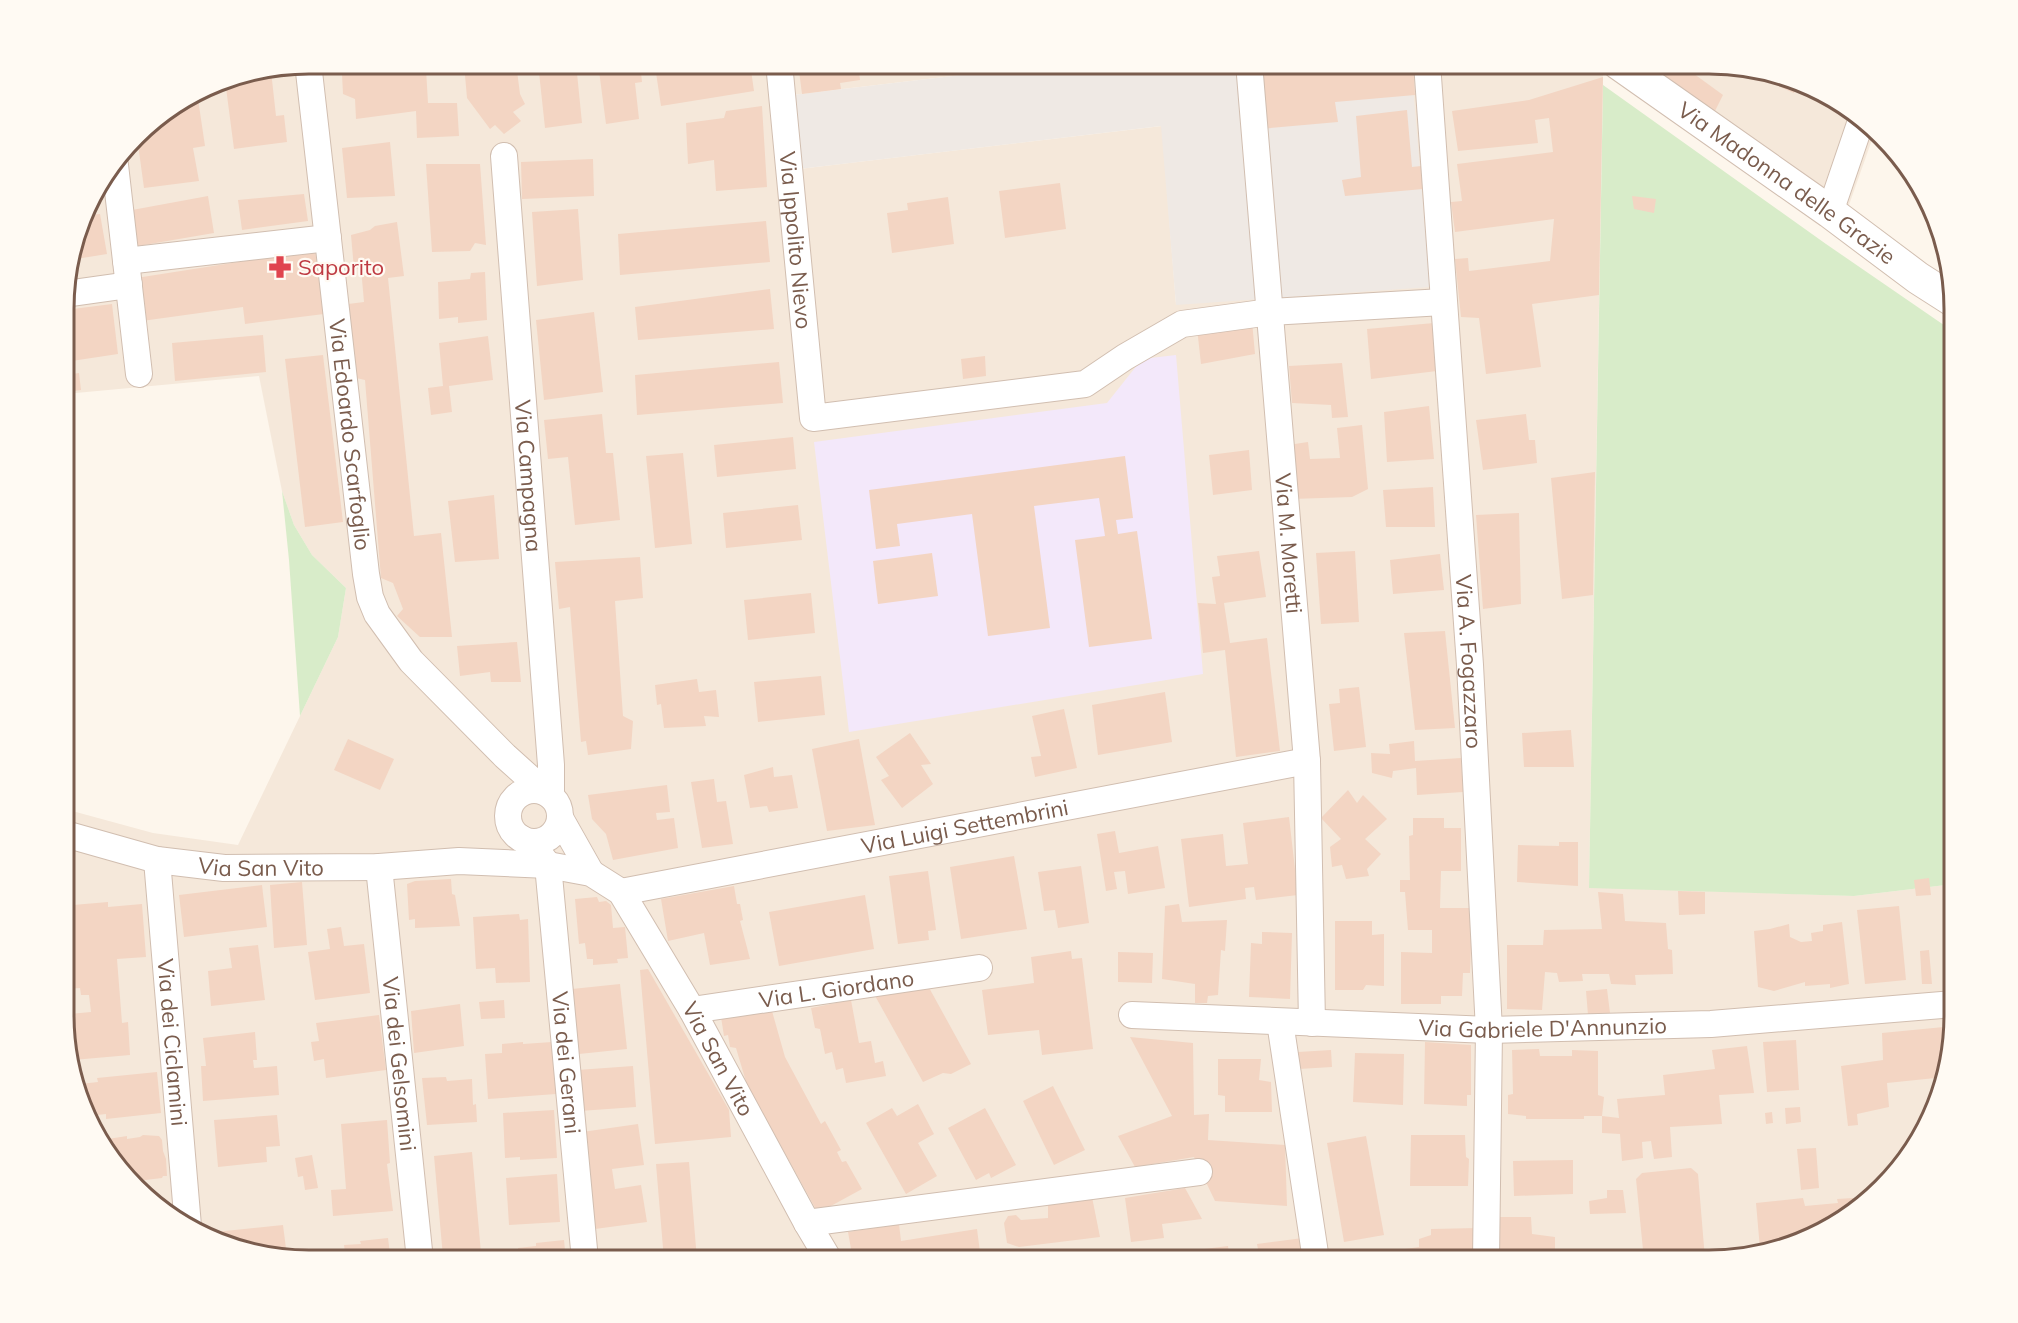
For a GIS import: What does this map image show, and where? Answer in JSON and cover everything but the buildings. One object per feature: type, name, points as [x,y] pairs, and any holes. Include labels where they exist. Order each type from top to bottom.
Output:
[{"type":"street","name":"Via Edoardo Scarfoglio","points":[[309,74],[364,562],[370,597],[377,614],[411,661],[505,756],[533,829]]},
{"type":"street","name":"Via Ippolito Nievo","points":[[780,74],[813,418],[1084,384],[1182,324],[1270,312]]},
{"type":"street","name":"Via M. Moretti","points":[[1250,74],[1307,761],[1312,1023]]},
{"type":"street","name":"Via A. Fogazzaro","points":[[1428,74],[1470,665],[1489,1030],[1486,1250]]},
{"type":"street","name":"Via Madonna delle Grazie","points":[[1634,74],[1944,295]]},
{"type":"street","points":[[1830,212],[1859,128]]},
{"type":"street","name":"Via Campagna","points":[[504,156],[551,765],[533,829]]},
{"type":"street","points":[[116,174],[139,374]]},
{"type":"street","points":[[74,291],[128,273],[328,238]]},
{"type":"street","points":[[1270,312],[1443,302]]},
{"type":"street","points":[[505,756],[533,829]]},
{"type":"street","name":"Via Luigi Settembrini","points":[[621,892],[1307,761]]},
{"type":"street","name":"Via San Vito","points":[[74,837],[158,860],[224,868],[379,867],[459,861],[492,849],[503,838],[533,829]]},
{"type":"street","name":"Via San Vito","points":[[459,861],[533,829]]},
{"type":"street","name":"Via San Vito","points":[[533,829],[591,873],[621,892],[692,1010],[823,1250]]},
{"type":"street","name":"Via San Vito","points":[[533,829],[591,873]]},
{"type":"street","name":"Via dei Gerani","points":[[533,829],[584,1250]]},
{"type":"street","name":"Via dei Ciclamini","points":[[158,860],[187,1216]]},
{"type":"street","name":"Via dei Gelsomini","points":[[379,867],[419,1250]]},
{"type":"street","name":"Via L. Giordano","points":[[692,1010],[979,968]]},
{"type":"street","name":"Via Gabriele D'Annunzio","points":[[1132,1015],[1489,1030],[1711,1024],[1944,1005]]},
{"type":"street","points":[[1280,1022],[1314,1250]]},
{"type":"street","points":[[807,1223],[1199,1172]]},
{"type":"shaded area","points":[[293,74],[969,74],[792,95],[799,169],[1162,126],[1176,305],[1400,74],[1603,74],[1589,887],[1854,896],[1944,885],[1944,1030],[1940,1060],[1927,1104],[1913,1132],[1896,1157],[1876,1181],[1840,1210],[1785,1237],[1755,1245],[1725,1249],[309,1250],[263,1245],[219,1232],[178,1210],[142,1181],[105,1132],[86,1090],[78,1060],[74,1030],[74,811],[153,833],[238,845],[338,637],[346,588],[312,555],[294,525],[282,491],[259,376],[74,393],[74,293],[78,263],[91,219],[113,178],[142,142],[191,105],[219,91],[263,78]]},
{"type":"shaded area","points":[[969,74],[1412,74],[1430,287],[1176,305],[1161,126],[799,169],[792,95]]},
{"type":"shaded area","points":[[1646,74],[1725,74],[1755,78],[1799,91],[1840,113],[1872,139],[1844,219]]},
{"type":"shaded area","points":[[1176,355],[1203,674],[849,732],[814,442],[1107,403],[1142,359]]},
{"type":"green space","points":[[1603,85],[1944,325],[1944,885],[1854,896],[1589,888]]},
{"type":"green space","points":[[282,491],[294,525],[312,555],[346,588],[338,637],[300,716],[289,560]]},
{"type":"place","name":"Saporito","points":[[280,267]]}]
